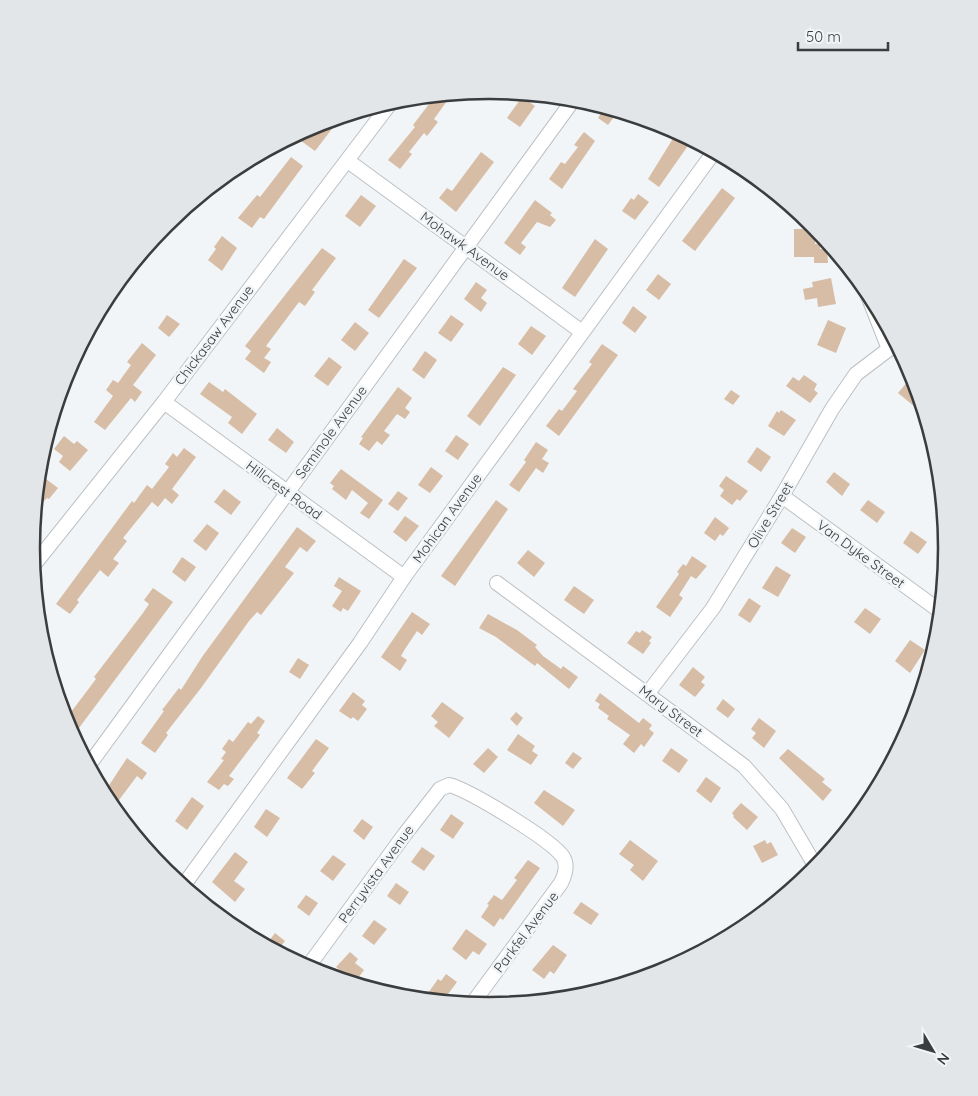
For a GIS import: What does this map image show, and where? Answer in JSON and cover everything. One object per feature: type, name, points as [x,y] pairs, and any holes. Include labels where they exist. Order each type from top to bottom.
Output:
[{"type":"street","name":"Seminole Avenue","points":[[93,759],[569,107]]},
{"type":"street","name":"Chickasaw Avenue","points":[[40,557],[164,402],[384,112]]},
{"type":"street","name":"Mohican Avenue","points":[[187,880],[360,643],[404,577],[710,157]]},
{"type":"street","name":"Mohawk Avenue","points":[[348,161],[582,332]]},
{"type":"street","name":"Olive Street","points":[[648,693],[713,608],[782,496],[832,409],[856,374],[892,349]]},
{"type":"street","name":"Hillcrest Road","points":[[164,402],[404,577]]},
{"type":"street","name":"Van Dyke Street","points":[[782,496],[934,607]]},
{"type":"street","name":"Mary Street","points":[[497,583],[648,693],[744,766],[782,809],[812,859]]},
{"type":"street","name":"Parkfel Avenue","points":[[449,785],[459,788],[495,808],[557,850],[564,858],[565,865],[566,874],[561,883],[477,997]]},
{"type":"street","name":"Perryvista Avenue","points":[[313,961],[440,788],[449,785]]},
{"type":"building","points":[[520,100],[528,101],[535,106],[520,127],[507,118]]},
{"type":"building","points":[[447,101],[434,119],[438,122],[427,136],[424,133],[409,152],[412,154],[400,169],[388,160],[415,127],[413,125],[430,103]]},
{"type":"building","points":[[601,113],[614,117],[608,125],[598,118]]},
{"type":"building","points":[[333,127],[315,151],[300,140]]},
{"type":"building","points":[[584,132],[595,141],[562,189],[549,179],[561,162],[565,164],[578,147],[574,145]]},
{"type":"building","points":[[673,138],[688,145],[659,187],[648,179]]},
{"type":"building","points":[[481,152],[494,162],[456,212],[439,198],[447,188],[452,191]]},
{"type":"building","points":[[291,157],[303,166],[264,219],[260,217],[252,228],[238,218],[257,195],[260,197]]},
{"type":"building","points":[[722,188],[735,198],[695,251],[682,241]]},
{"type":"building","points":[[638,194],[649,202],[635,220],[622,211],[631,198],[634,200]]},
{"type":"building","points":[[361,195],[376,206],[360,227],[345,216]]},
{"type":"building","points":[[535,200],[552,213],[550,215],[556,220],[550,227],[537,222],[521,243],[526,247],[520,255],[504,243]]},
{"type":"building","points":[[794,229],[804,229],[815,240],[815,244],[819,244],[820,249],[824,249],[827,252],[828,263],[814,263],[814,257],[794,257]]},
{"type":"building","points":[[222,236],[237,248],[222,271],[208,260]]},
{"type":"building","points":[[595,239],[608,249],[575,297],[562,288]]},
{"type":"building","points":[[322,248],[336,258],[312,290],[315,292],[305,306],[299,302],[266,346],[271,349],[264,358],[271,362],[264,373],[245,359],[251,351],[245,346]]},
{"type":"building","points":[[404,259],[417,268],[379,318],[368,310]]},
{"type":"building","points":[[658,274],[671,284],[659,300],[646,290]]},
{"type":"building","points":[[831,278],[836,304],[818,307],[817,298],[805,300],[803,289],[813,287],[812,282]]},
{"type":"building","points":[[476,282],[487,290],[481,298],[487,303],[481,312],[464,299]]},
{"type":"building","points":[[633,306],[647,317],[635,333],[622,323]]},
{"type":"building","points":[[167,315],[180,324],[169,337],[158,328]]},
{"type":"building","points":[[451,315],[464,324],[451,342],[438,333]]},
{"type":"building","points":[[828,320],[846,328],[836,353],[817,345]]},
{"type":"building","points":[[355,322],[369,333],[355,351],[341,340]]},
{"type":"building","points":[[531,326],[546,336],[532,355],[518,344]]},
{"type":"building","points":[[142,343],[156,355],[133,385],[142,392],[135,402],[131,398],[105,430],[94,422],[113,396],[106,390],[113,380],[118,383],[131,365],[127,362]]},
{"type":"building","points":[[602,344],[618,355],[559,436],[546,426],[559,409],[562,411],[577,391],[573,389],[592,364],[589,362]]},
{"type":"building","points":[[425,351],[437,360],[424,379],[412,370]]},
{"type":"building","points":[[329,357],[342,367],[328,386],[314,376]]},
{"type":"building","points":[[503,367],[516,375],[480,426],[467,416]]},
{"type":"building","points":[[804,375],[817,384],[814,390],[818,393],[810,403],[786,386],[793,377],[799,381]]},
{"type":"building","points":[[209,382],[223,392],[225,389],[257,414],[242,434],[228,423],[232,417],[200,394]]},
{"type":"building","points":[[906,383],[915,407],[898,393]]},
{"type":"building","points":[[398,387],[412,398],[405,408],[410,412],[405,419],[397,414],[384,431],[390,435],[382,445],[377,441],[369,451],[359,444],[363,438],[361,437]]},
{"type":"building","points":[[731,390],[740,396],[733,405],[724,399]]},
{"type":"building","points":[[781,410],[796,420],[784,436],[768,426],[777,411],[779,413]]},
{"type":"building","points":[[277,428],[294,442],[286,453],[268,440]]},
{"type":"building","points":[[456,435],[469,444],[458,460],[445,451]]},
{"type":"building","points":[[64,436],[74,444],[77,441],[88,450],[70,471],[59,462],[63,456],[54,449]]},
{"type":"building","points":[[536,442],[548,450],[542,459],[549,463],[543,473],[536,468],[519,492],[509,485],[526,462],[524,460]]},
{"type":"building","points":[[757,447],[771,457],[761,472],[747,462]]},
{"type":"building","points":[[184,448],[196,457],[172,489],[179,495],[172,504],[165,498],[158,507],[152,502],[123,538],[127,541],[113,559],[119,563],[108,577],[100,570],[77,600],[79,602],[70,614],[56,604],[132,501],[134,503],[147,485],[152,489],[169,467],[165,464],[173,453],[177,457]]},
{"type":"building","points":[[431,467],[443,476],[430,493],[418,485]]},
{"type":"building","points":[[341,469],[383,500],[369,519],[360,513],[368,503],[352,490],[346,500],[332,489],[334,486],[330,483]]},
{"type":"building","points":[[834,472],[850,484],[842,496],[826,482]]},
{"type":"building","points":[[726,476],[748,491],[740,501],[737,499],[732,505],[720,496],[724,490],[719,486]]},
{"type":"building","points":[[46,479],[58,488],[49,499],[47,498],[43,502]]},
{"type":"building","points":[[224,489],[241,502],[231,515],[214,502]]},
{"type":"building","points":[[398,491],[408,498],[398,511],[388,504]]},
{"type":"building","points":[[496,500],[508,509],[455,586],[441,576]]},
{"type":"building","points":[[868,500],[885,512],[877,523],[860,510]]},
{"type":"building","points":[[405,516],[419,526],[406,542],[393,532]]},
{"type":"building","points":[[715,517],[729,528],[723,536],[720,534],[715,541],[704,533]]},
{"type":"building","points":[[207,524],[219,533],[206,551],[193,541]]},
{"type":"building","points":[[297,527],[316,541],[307,552],[300,547],[285,567],[294,573],[261,615],[257,612],[249,621],[166,733],[168,735],[155,753],[141,743],[164,711],[162,710],[179,688],[181,690],[202,657]]},
{"type":"building","points":[[792,528],[806,537],[795,553],[781,543]]},
{"type":"building","points":[[911,531],[927,542],[918,554],[903,543]]},
{"type":"building","points":[[528,550],[545,563],[534,577],[517,563]]},
{"type":"building","points":[[692,556],[707,566],[696,579],[691,576],[679,595],[683,598],[670,617],[656,607],[679,574],[677,572],[683,564],[686,566]]},
{"type":"building","points":[[182,557],[196,567],[185,582],[172,572]]},
{"type":"building","points":[[776,566],[791,575],[778,597],[762,588]]},
{"type":"building","points":[[339,577],[361,591],[348,611],[343,608],[341,612],[332,606],[342,591],[334,586]]},
{"type":"building","points":[[574,586],[594,600],[584,614],[564,600]]},
{"type":"building","points":[[153,588],[173,602],[78,729],[71,712],[96,679],[94,677],[149,604],[144,600]]},
{"type":"building","points":[[749,598],[761,606],[750,623],[738,615]]},
{"type":"building","points":[[865,608],[881,619],[870,634],[854,622]]},
{"type":"building","points":[[412,612],[430,624],[422,635],[417,631],[405,649],[401,656],[407,660],[400,671],[381,657]]},
{"type":"building","points":[[488,614],[517,630],[537,645],[535,647],[543,656],[561,669],[563,666],[578,677],[569,689],[537,663],[535,666],[496,637],[479,628]]},
{"type":"building","points":[[642,630],[652,637],[649,641],[651,643],[643,654],[627,643],[636,631],[640,633]]},
{"type":"building","points":[[910,640],[925,650],[910,673],[895,661]]},
{"type":"building","points":[[298,658],[309,665],[300,679],[289,672]]},
{"type":"building","points":[[693,667],[705,677],[701,682],[705,685],[695,697],[679,685]]},
{"type":"building","points":[[353,692],[365,701],[362,705],[367,709],[358,721],[339,711]]},
{"type":"building","points":[[600,693],[639,723],[643,718],[652,725],[649,729],[654,733],[644,747],[641,744],[634,753],[623,744],[630,735],[607,719],[609,716],[598,708],[600,704],[595,701]]},
{"type":"building","points":[[723,699],[735,709],[728,718],[716,709]]},
{"type":"building","points":[[442,702],[464,718],[449,738],[434,726],[438,722],[431,716]]},
{"type":"building","points":[[516,712],[523,718],[517,726],[510,719]]},
{"type":"building","points":[[258,716],[265,721],[257,733],[260,735],[229,776],[234,779],[228,786],[224,784],[219,790],[207,782],[224,760],[221,759],[226,752],[222,749],[229,739],[233,742],[248,722],[251,724]]},
{"type":"building","points":[[759,718],[776,731],[764,748],[752,738],[756,733],[751,729]]},
{"type":"building","points":[[518,734],[535,746],[532,751],[538,755],[531,765],[507,750]]},
{"type":"building","points":[[316,739],[329,748],[312,771],[315,773],[302,789],[287,778]]},
{"type":"building","points":[[488,748],[498,757],[484,773],[473,764]]},
{"type":"building","points":[[671,748],[688,760],[679,773],[662,761]]},
{"type":"building","points":[[788,749],[825,779],[822,782],[832,790],[823,801],[779,758]]},
{"type":"building","points":[[573,752],[582,758],[573,769],[565,763]]},
{"type":"building","points":[[127,758],[147,773],[142,780],[137,776],[119,801],[109,786]]},
{"type":"building","points":[[706,777],[721,788],[711,803],[696,791]]},
{"type":"building","points":[[544,790],[575,810],[563,826],[534,803]]},
{"type":"building","points":[[192,797],[204,806],[187,830],[175,821]]},
{"type":"building","points":[[741,803],[758,817],[747,830],[733,817],[732,813]]},
{"type":"building","points":[[266,809],[280,818],[267,837],[254,827]]},
{"type":"building","points":[[451,814],[464,823],[453,839],[440,830]]},
{"type":"building","points":[[362,819],[373,827],[364,840],[353,831]]},
{"type":"building","points":[[630,840],[658,861],[643,881],[630,870],[634,865],[619,854]]},
{"type":"building","points":[[765,840],[767,844],[771,842],[778,855],[762,863],[753,846]]},
{"type":"building","points":[[422,847],[435,856],[424,871],[411,862]]},
{"type":"building","points":[[235,852],[248,862],[234,881],[245,889],[235,902],[212,882]]},
{"type":"building","points":[[333,855],[346,864],[333,881],[320,871]]},
{"type":"building","points":[[528,860],[540,868],[503,920],[500,918],[494,927],[481,917],[489,905],[487,904],[494,895],[502,900],[517,880],[514,878]]},
{"type":"building","points":[[396,883],[409,892],[400,905],[387,896]]},
{"type":"building","points":[[306,895],[318,903],[309,916],[297,907]]},
{"type":"building","points":[[581,902],[599,914],[591,925],[573,913]]},
{"type":"building","points":[[374,920],[387,929],[374,945],[362,936]]},
{"type":"building","points":[[466,929],[487,944],[479,955],[473,951],[466,960],[452,949]]},
{"type":"building","points":[[275,933],[285,941],[281,946],[270,940]]},
{"type":"building","points":[[553,945],[567,955],[554,974],[550,971],[544,979],[532,970]]},
{"type":"building","points":[[350,952],[358,959],[355,963],[364,970],[358,977],[342,972],[336,967]]},
{"type":"building","points":[[446,974],[457,982],[448,995],[428,993],[438,979],[441,981]]}]
